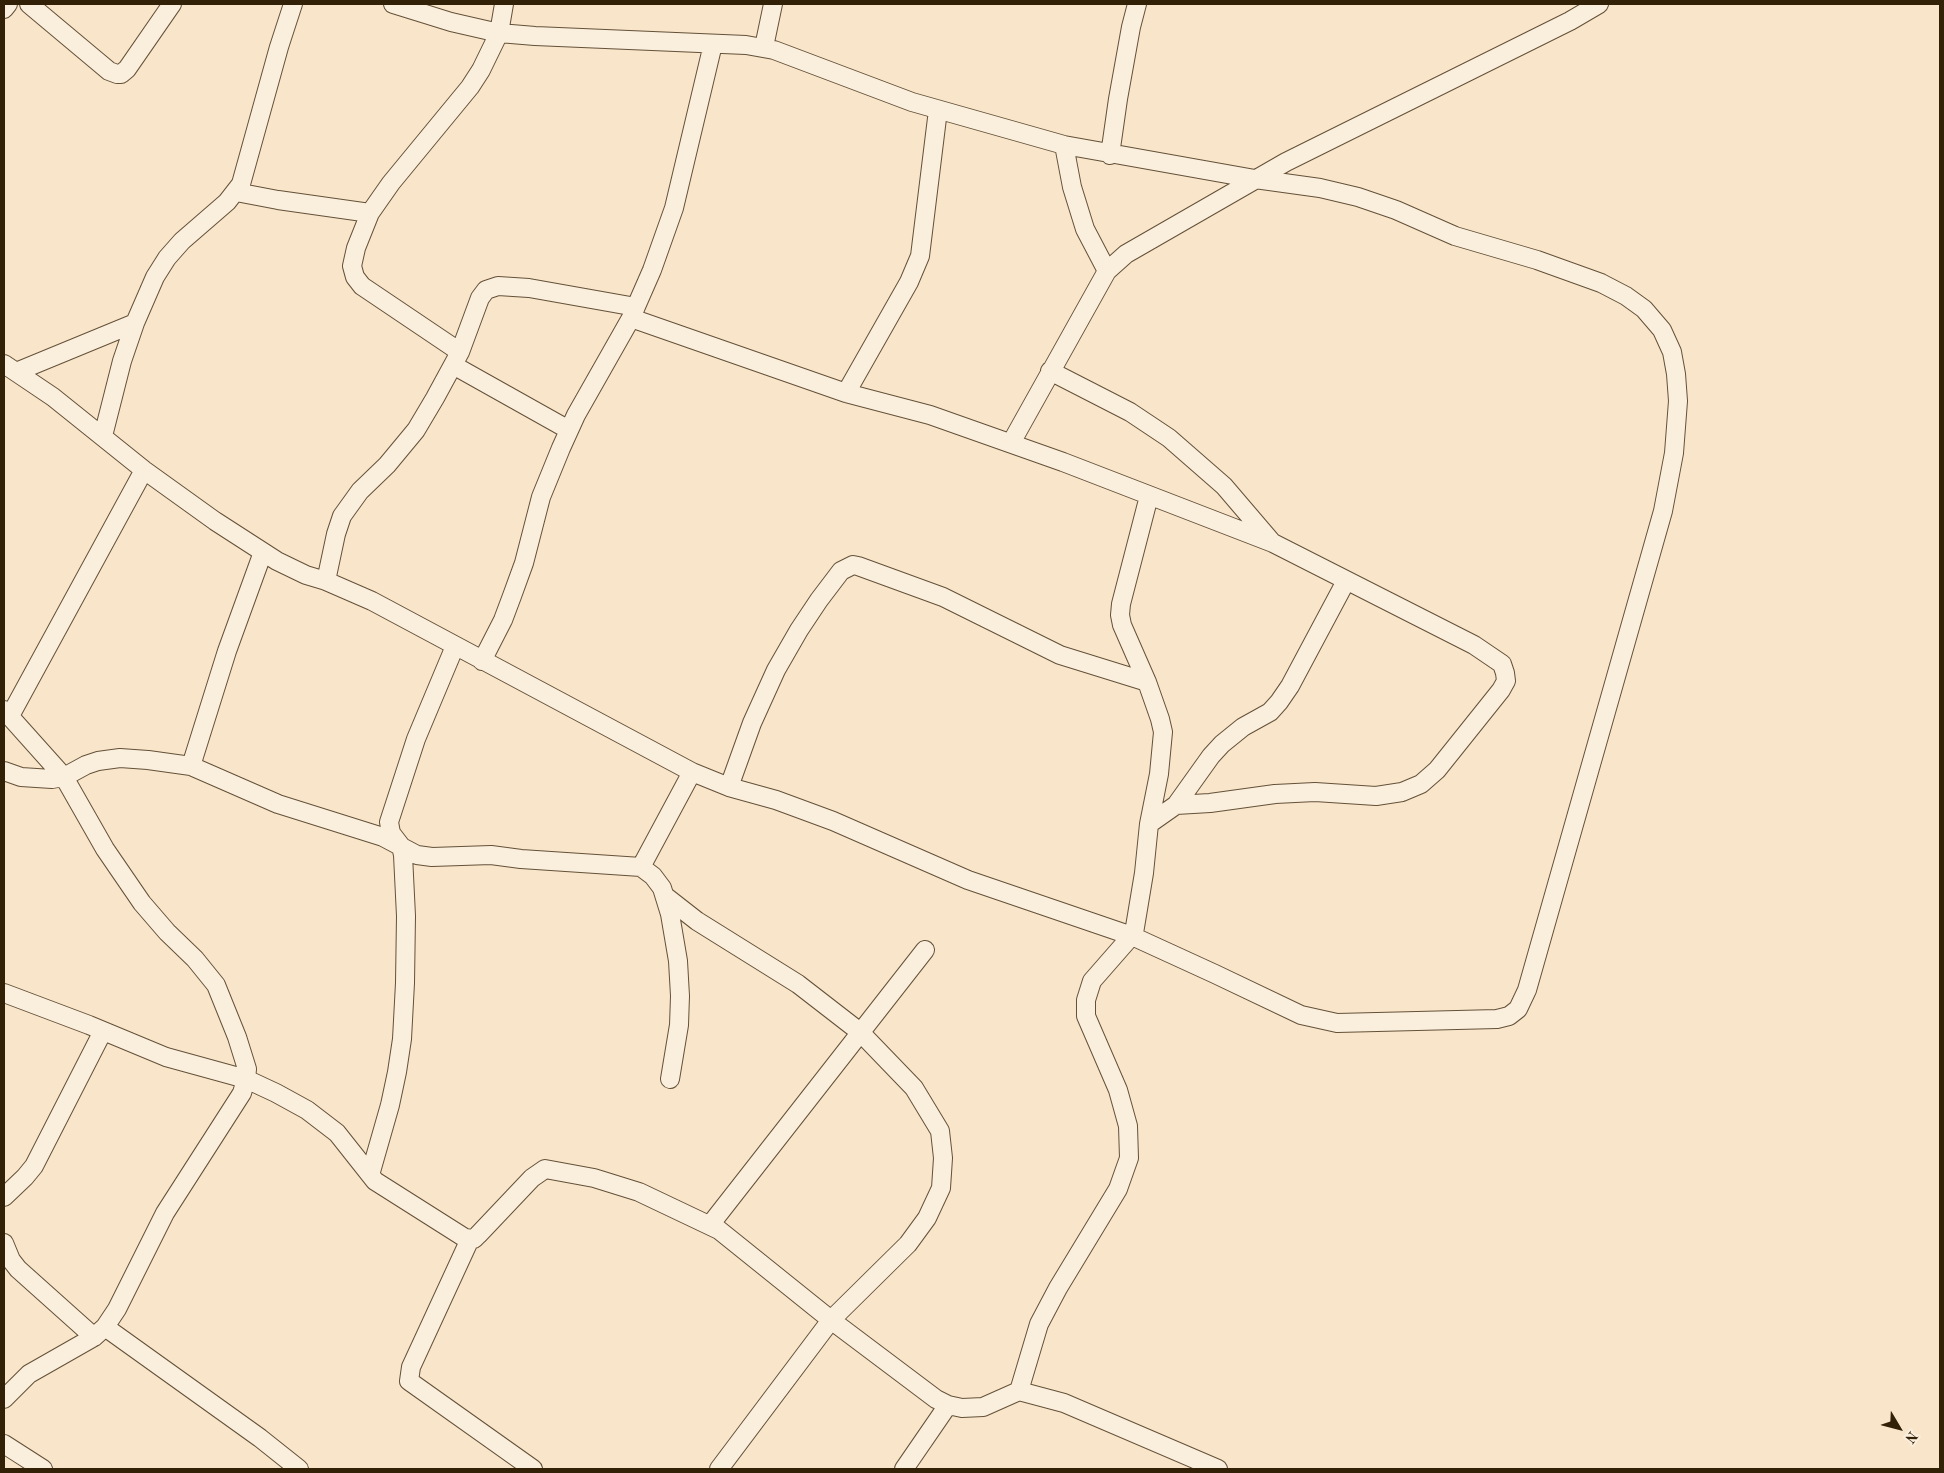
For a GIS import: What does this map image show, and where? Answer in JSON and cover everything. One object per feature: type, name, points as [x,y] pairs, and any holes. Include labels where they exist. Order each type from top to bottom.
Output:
[{"type":"street","points":[[4,9],[8,4]]},
{"type":"street","points":[[29,4],[109,71],[117,74],[121,74],[127,69],[172,4]]},
{"type":"street","points":[[103,436],[115,383],[135,323],[155,277],[182,241],[236,192],[245,172],[279,47],[293,4]]},
{"type":"street","points":[[10,368],[103,436],[144,470],[215,521],[277,561],[306,575],[326,581],[372,601],[692,772],[729,787],[776,800],[833,821],[968,880],[1132,936],[1301,1015],[1337,1023],[1497,1019],[1509,1016],[1518,1009],[1527,990],[1642,588],[1663,511],[1674,453],[1678,401],[1672,352],[1662,330],[1644,309],[1626,296],[1601,283],[1537,260],[1456,236],[1396,210],[1358,197],[1320,188],[1255,179],[1064,145],[912,102],[764,47],[535,36],[499,32],[451,22],[393,4]]},
{"type":"street","points":[[504,4],[499,32],[491,52],[470,87],[390,183],[370,213],[356,248],[352,266],[355,277],[373,294],[456,358],[569,430]]},
{"type":"street","points":[[764,47],[772,4]]},
{"type":"street","points":[[1110,154],[1118,99],[1137,4]]},
{"type":"street","points":[[1011,443],[1106,271],[1126,254],[1255,179],[1600,4]]},
{"type":"street","points":[[482,661],[503,620],[541,498],[569,430],[633,312],[652,270],[674,208],[713,44]]},
{"type":"street","points":[[846,393],[909,282],[920,256],[938,110]]},
{"type":"street","points":[[1064,145],[1072,187],[1085,229],[1106,271]]},
{"type":"street","points":[[236,192],[370,213]]},
{"type":"street","points":[[326,581],[336,534],[342,516],[360,491],[402,449],[435,398],[456,358],[480,298],[491,287],[529,288],[633,312],[846,393],[930,415],[1011,443],[1273,543],[1474,645],[1502,664],[1506,673],[1506,680],[1501,690],[1433,775],[1421,784],[1402,792],[1376,796],[1315,792],[1275,794],[1210,803],[1176,805]]},
{"type":"street","points":[[10,368],[135,323]]},
{"type":"street","points":[[1050,371],[1130,412],[1169,438],[1224,486],[1273,543]]},
{"type":"street","points":[[4,1399],[29,1374],[100,1332],[117,1309],[165,1212],[242,1093],[246,1079],[245,1058],[216,985],[195,959],[167,932],[142,903],[105,850],[64,777],[7,713],[144,470]]},
{"type":"street","points":[[1019,1391],[1040,1324],[1058,1288],[1118,1189],[1129,1158],[1128,1126],[1118,1090],[1086,1016],[1086,1000],[1092,981],[1132,936],[1135,928],[1144,873],[1149,824],[1159,774],[1163,732],[1147,682],[1122,625],[1120,615],[1123,596],[1150,496]]},
{"type":"street","points":[[191,766],[227,651],[263,552]]},
{"type":"street","points":[[729,787],[752,723],[776,670],[819,600],[841,571],[853,565],[943,597],[1067,658],[1147,682]]},
{"type":"street","points":[[1149,824],[1176,805],[1211,756],[1222,744],[1242,727],[1270,712],[1290,686],[1346,581]]},
{"type":"street","points":[[370,1175],[390,1105],[402,1039],[406,916],[403,855],[401,846],[389,828],[394,804],[416,739],[455,646]]},
{"type":"street","points":[[4,771],[21,777],[39,779],[64,777],[86,765],[120,758],[191,766],[278,804],[383,837],[417,855],[491,855],[522,859],[641,867],[653,876],[662,888],[678,961],[679,1025],[670,1079]]},
{"type":"street","points":[[641,867],[692,772]]},
{"type":"street","points":[[664,896],[697,922],[798,984],[860,1032],[914,1088],[940,1131],[943,1158],[941,1188],[927,1218],[908,1244],[831,1320],[718,1469]]},
{"type":"street","points":[[710,1225],[925,950]]},
{"type":"street","points":[[4,993],[166,1057],[246,1079],[307,1110],[324,1122],[349,1146],[370,1175],[384,1187],[465,1238],[470,1239]]},
{"type":"street","points":[[4,1197],[25,1177],[40,1155],[104,1031]]},
{"type":"street","points":[[526,1467],[409,1381],[411,1367],[470,1239],[478,1235],[532,1178],[545,1169],[594,1178],[638,1192],[710,1225],[726,1235],[831,1320],[936,1399],[948,1405],[962,1408],[983,1406],[1019,1391],[1064,1403],[1218,1469]]},
{"type":"street","points":[[4,1243],[11,1260],[18,1269],[100,1332],[168,1373],[253,1433],[299,1469]]},
{"type":"street","points":[[904,1469],[948,1405]]},
{"type":"street","points":[[4,1444],[44,1469]]}]
